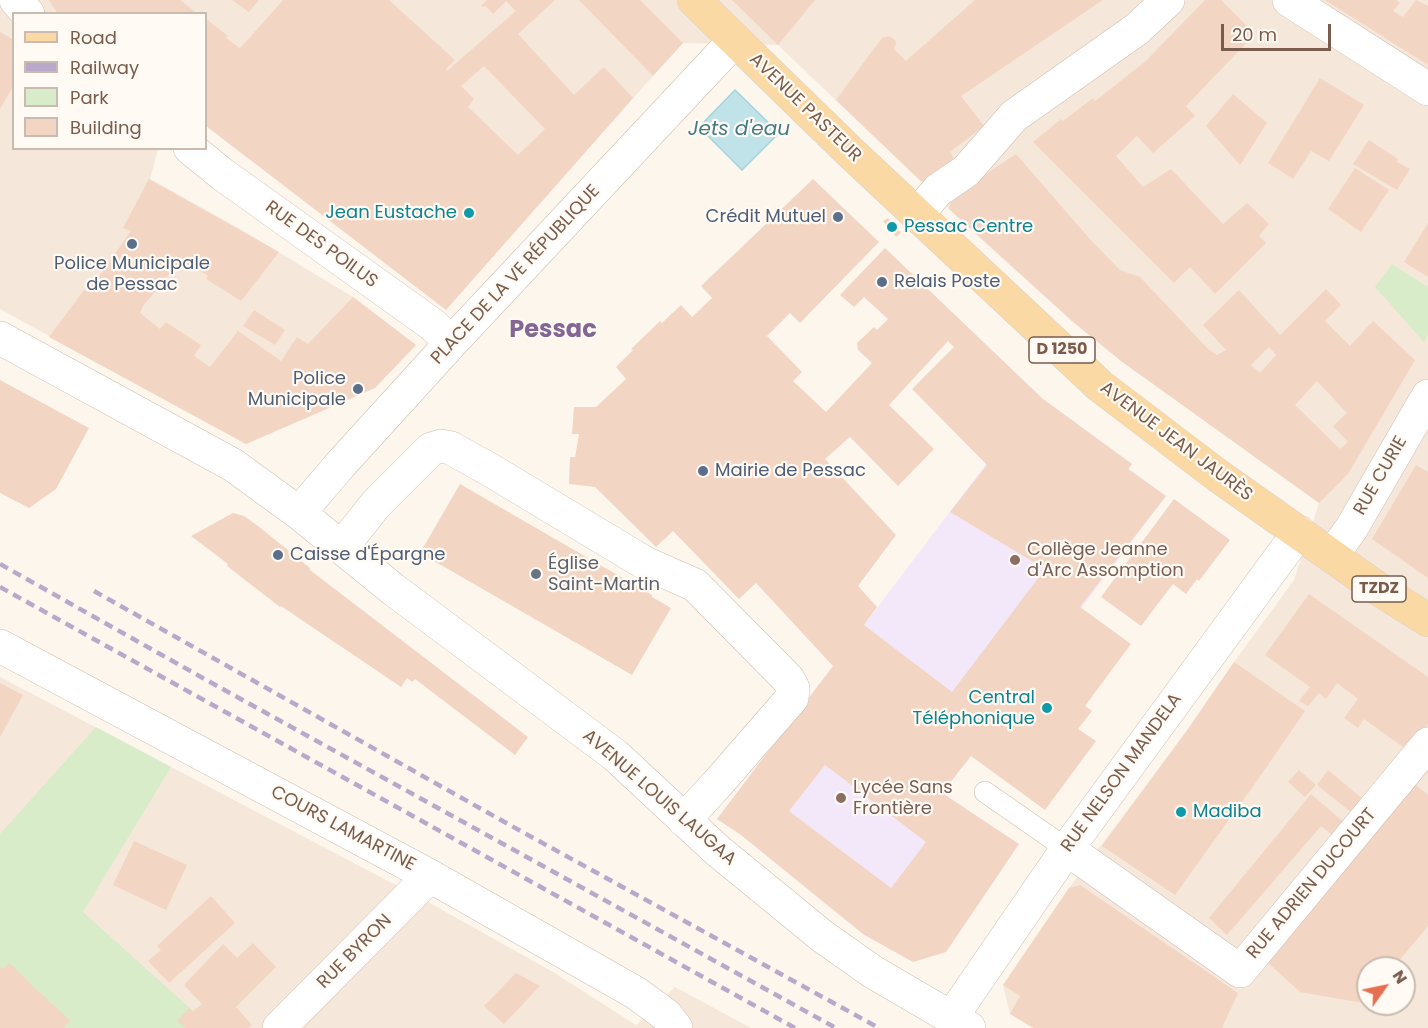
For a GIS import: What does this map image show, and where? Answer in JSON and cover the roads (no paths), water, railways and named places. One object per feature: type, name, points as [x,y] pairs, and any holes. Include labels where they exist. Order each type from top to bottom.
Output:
[{"type":"main road","name":"AVENUE PASTEUR","points":[[694,0],[917,214]]},
{"type":"main road","name":"AVENUE JEAN JAURÈS","points":[[917,214],[1100,386],[1217,475],[1377,588],[1428,620]]},
{"type":"street","points":[[16,0],[26,12]]},
{"type":"street","points":[[917,214],[938,190],[966,171],[1014,116],[1137,29],[1168,0]]},
{"type":"street","points":[[1289,0],[1428,89]]},
{"type":"street","name":"PLACE DE LA VE RÉPUBLIQUE","points":[[299,513],[451,343],[735,40]]},
{"type":"street","name":"RUE DES POILUS","points":[[192,150],[222,174],[433,325],[451,343]]},
{"type":"street","name":"AVENUE LOUIS LAUGAA","points":[[0,338],[233,465],[299,513],[394,590],[615,754],[717,850],[822,936],[873,972],[960,1023]]},
{"type":"street","name":"RUE CURIE","points":[[1332,555],[1351,529],[1428,396]]},
{"type":"street","points":[[342,547],[376,504],[430,449],[441,446],[451,448],[492,471],[645,563],[695,585],[788,679],[793,688],[792,698],[684,820]]},
{"type":"street","name":"RUE NELSON MANDELA","points":[[960,1023],[1067,849],[1299,532]]},
{"type":"street","name":"COURS LAMARTINE","points":[[0,646],[430,876],[636,993],[666,1015],[676,1028]]},
{"type":"street","name":"RUE ADRIEN DUCOURT","points":[[1067,849],[1240,971],[1428,744]]},
{"type":"street","name":"RUE BYRON","points":[[279,1028],[430,876]]},
{"type":"lane","points":[[985,792],[1067,849]]},
{"type":"water","name":"Jets d'eau","points":[[735,90],[779,133],[742,170],[699,127]]},
{"type":"railway","points":[[0,564],[836,1028]]},
{"type":"railway","points":[[0,587],[795,1028]]},
{"type":"railway","points":[[94,591],[508,824],[879,1028]]},
{"type":"place","name":"Jean Eustache","points":[[469,213]]},
{"type":"place","name":"Crédit Mutuel","points":[[838,217]]},
{"type":"place","name":"Pessac Centre","points":[[892,227]]},
{"type":"place","name":"Police Municipale de Pessac","points":[[132,244]]},
{"type":"place","name":"Relais Poste","points":[[882,282]]},
{"type":"place","name":"Police Municipale","points":[[358,389]]},
{"type":"place","name":"Mairie de Pessac","points":[[703,471]]},
{"type":"place","name":"Caisse d'Épargne","points":[[278,555]]},
{"type":"place","name":"Collège Jeanne d'Arc Assomption","points":[[1015,560]]},
{"type":"place","name":"Église Saint-Martin","points":[[536,574]]},
{"type":"place","name":"Central Téléphonique","points":[[1047,708]]},
{"type":"place","name":"Lycée Sans Frontière","points":[[841,798]]},
{"type":"place","name":"Madiba","points":[[1181,812]]},
{"type":"district","name":"Pessac","points":[[553,331]]}]
